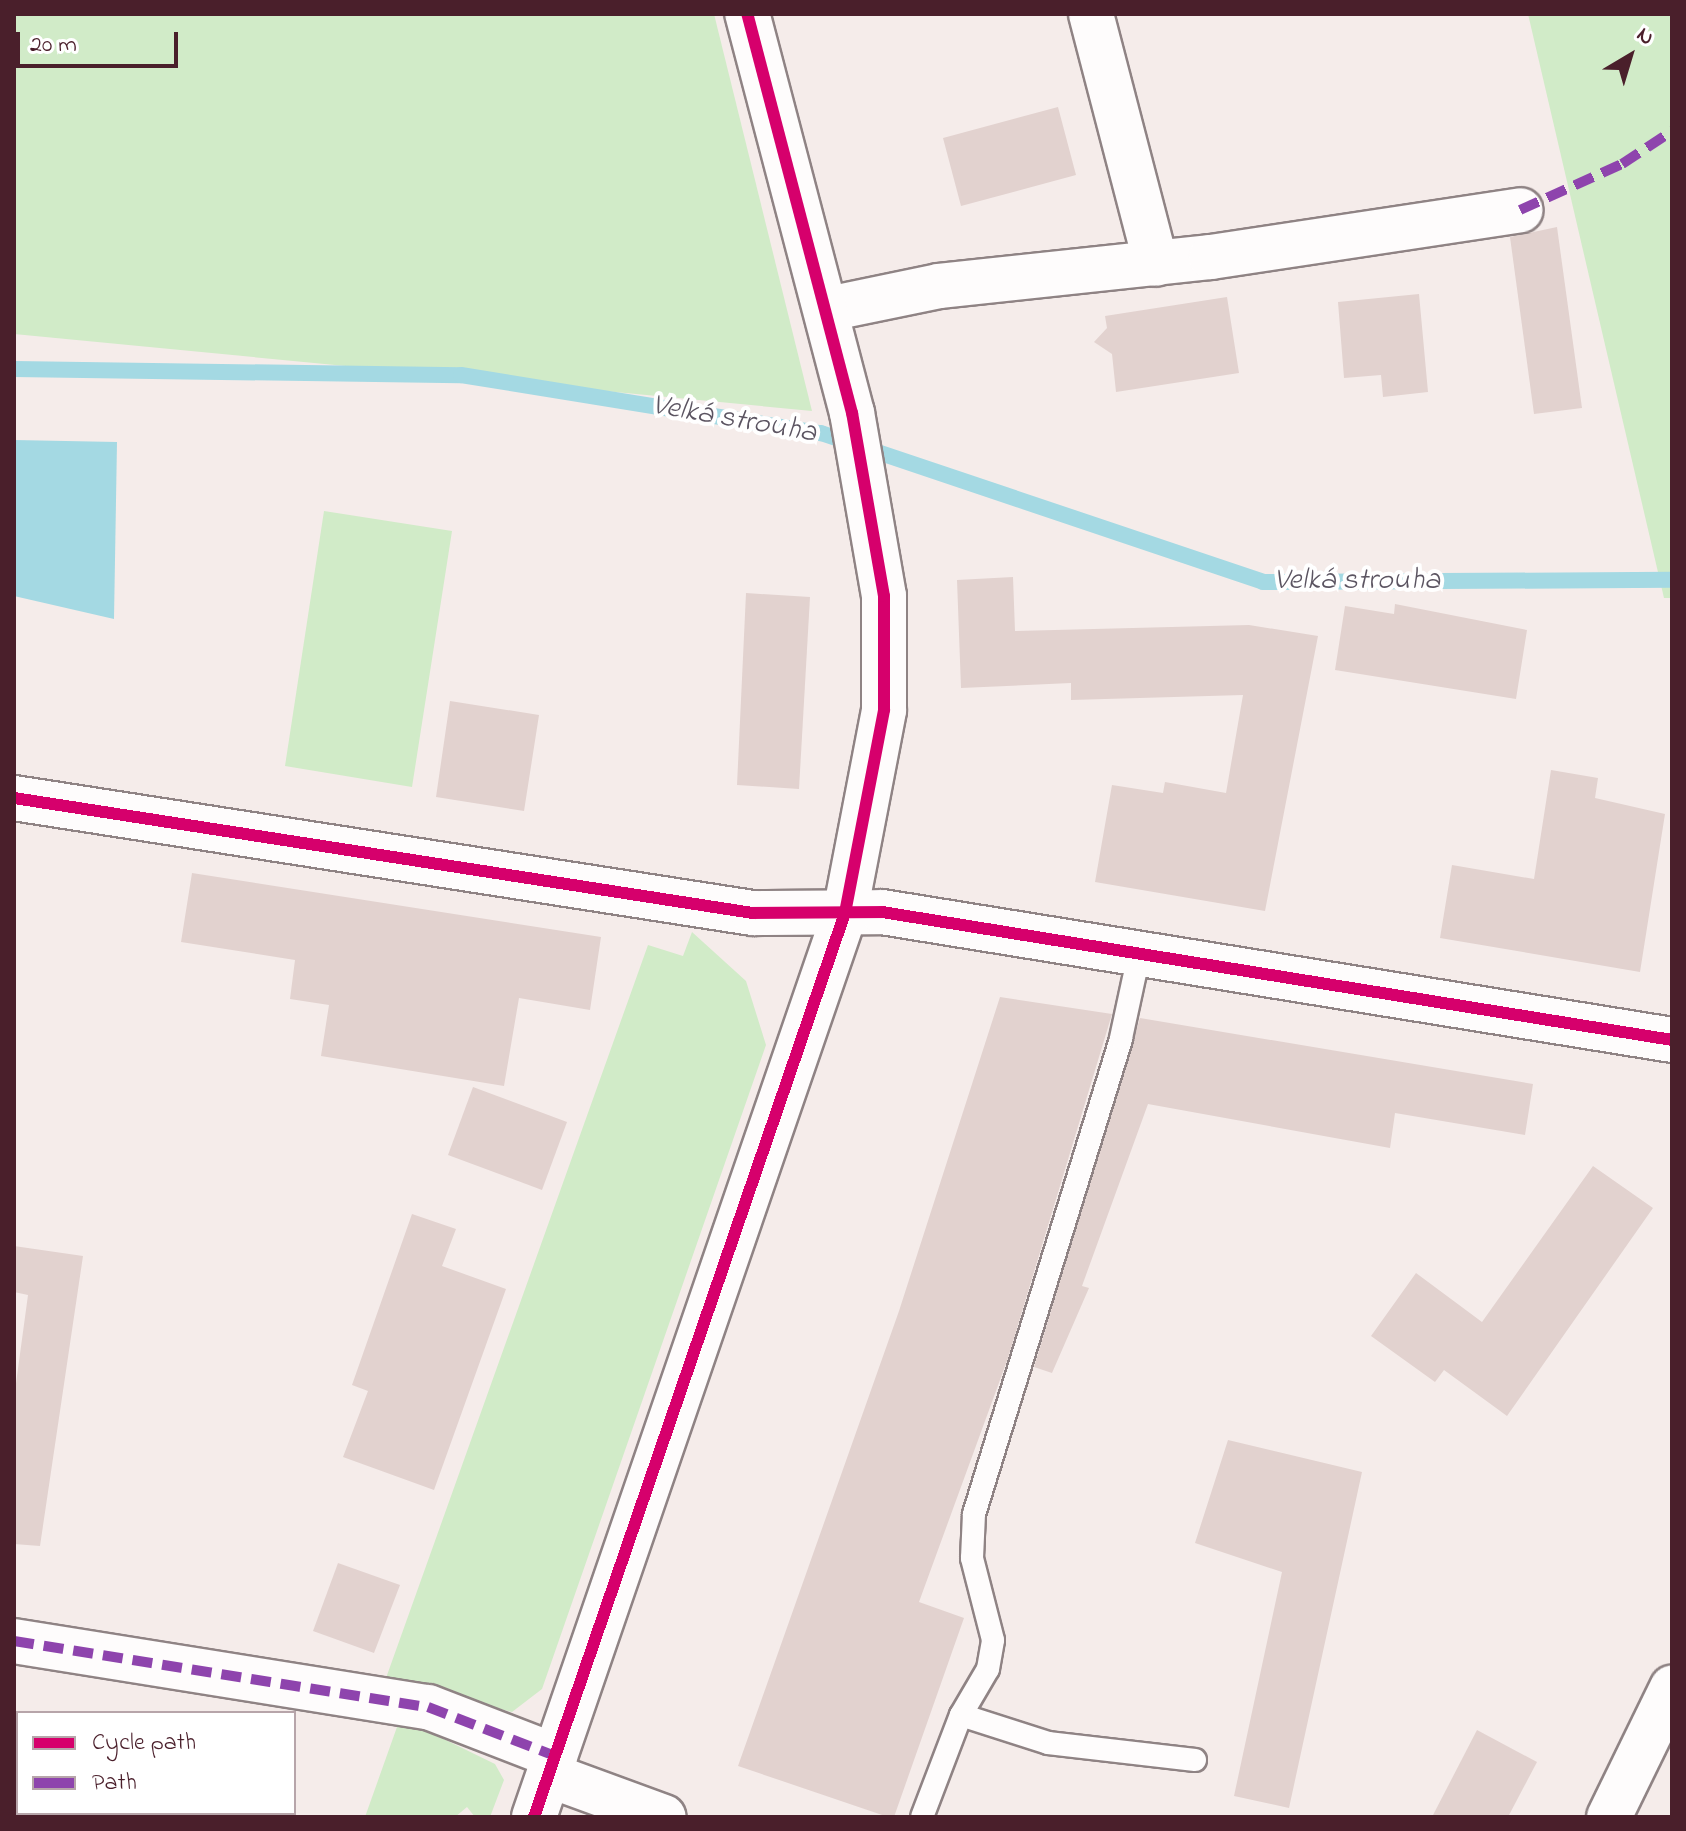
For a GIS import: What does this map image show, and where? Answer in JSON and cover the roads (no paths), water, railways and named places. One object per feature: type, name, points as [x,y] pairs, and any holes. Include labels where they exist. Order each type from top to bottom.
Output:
[{"type":"street","points":[[534,1817],[845,913],[874,784],[885,696],[884,596],[852,413],[828,309],[747,14]]},
{"type":"street","points":[[1091,14],[1156,264]]},
{"type":"street","points":[[828,309],[939,286],[1156,264],[1520,210]]},
{"type":"street","points":[[14,798],[753,913],[882,912],[1672,1040]]},
{"type":"street","points":[[14,1641],[414,1704],[664,1817]]},
{"type":"street","points":[[1609,1817],[1672,1688]]},
{"type":"lane","points":[[922,1817],[961,1715],[988,1669],[993,1640],[972,1558],[974,1514],[1121,1038],[1139,955]]},
{"type":"lane","points":[[961,1715],[1048,1743],[1195,1760]]},
{"type":"water","points":[[14,440],[117,442],[114,619],[14,596]]},
{"type":"waterway","name":"Velká strouha","points":[[14,369],[461,375],[821,433],[1263,582],[1672,580]]}]
